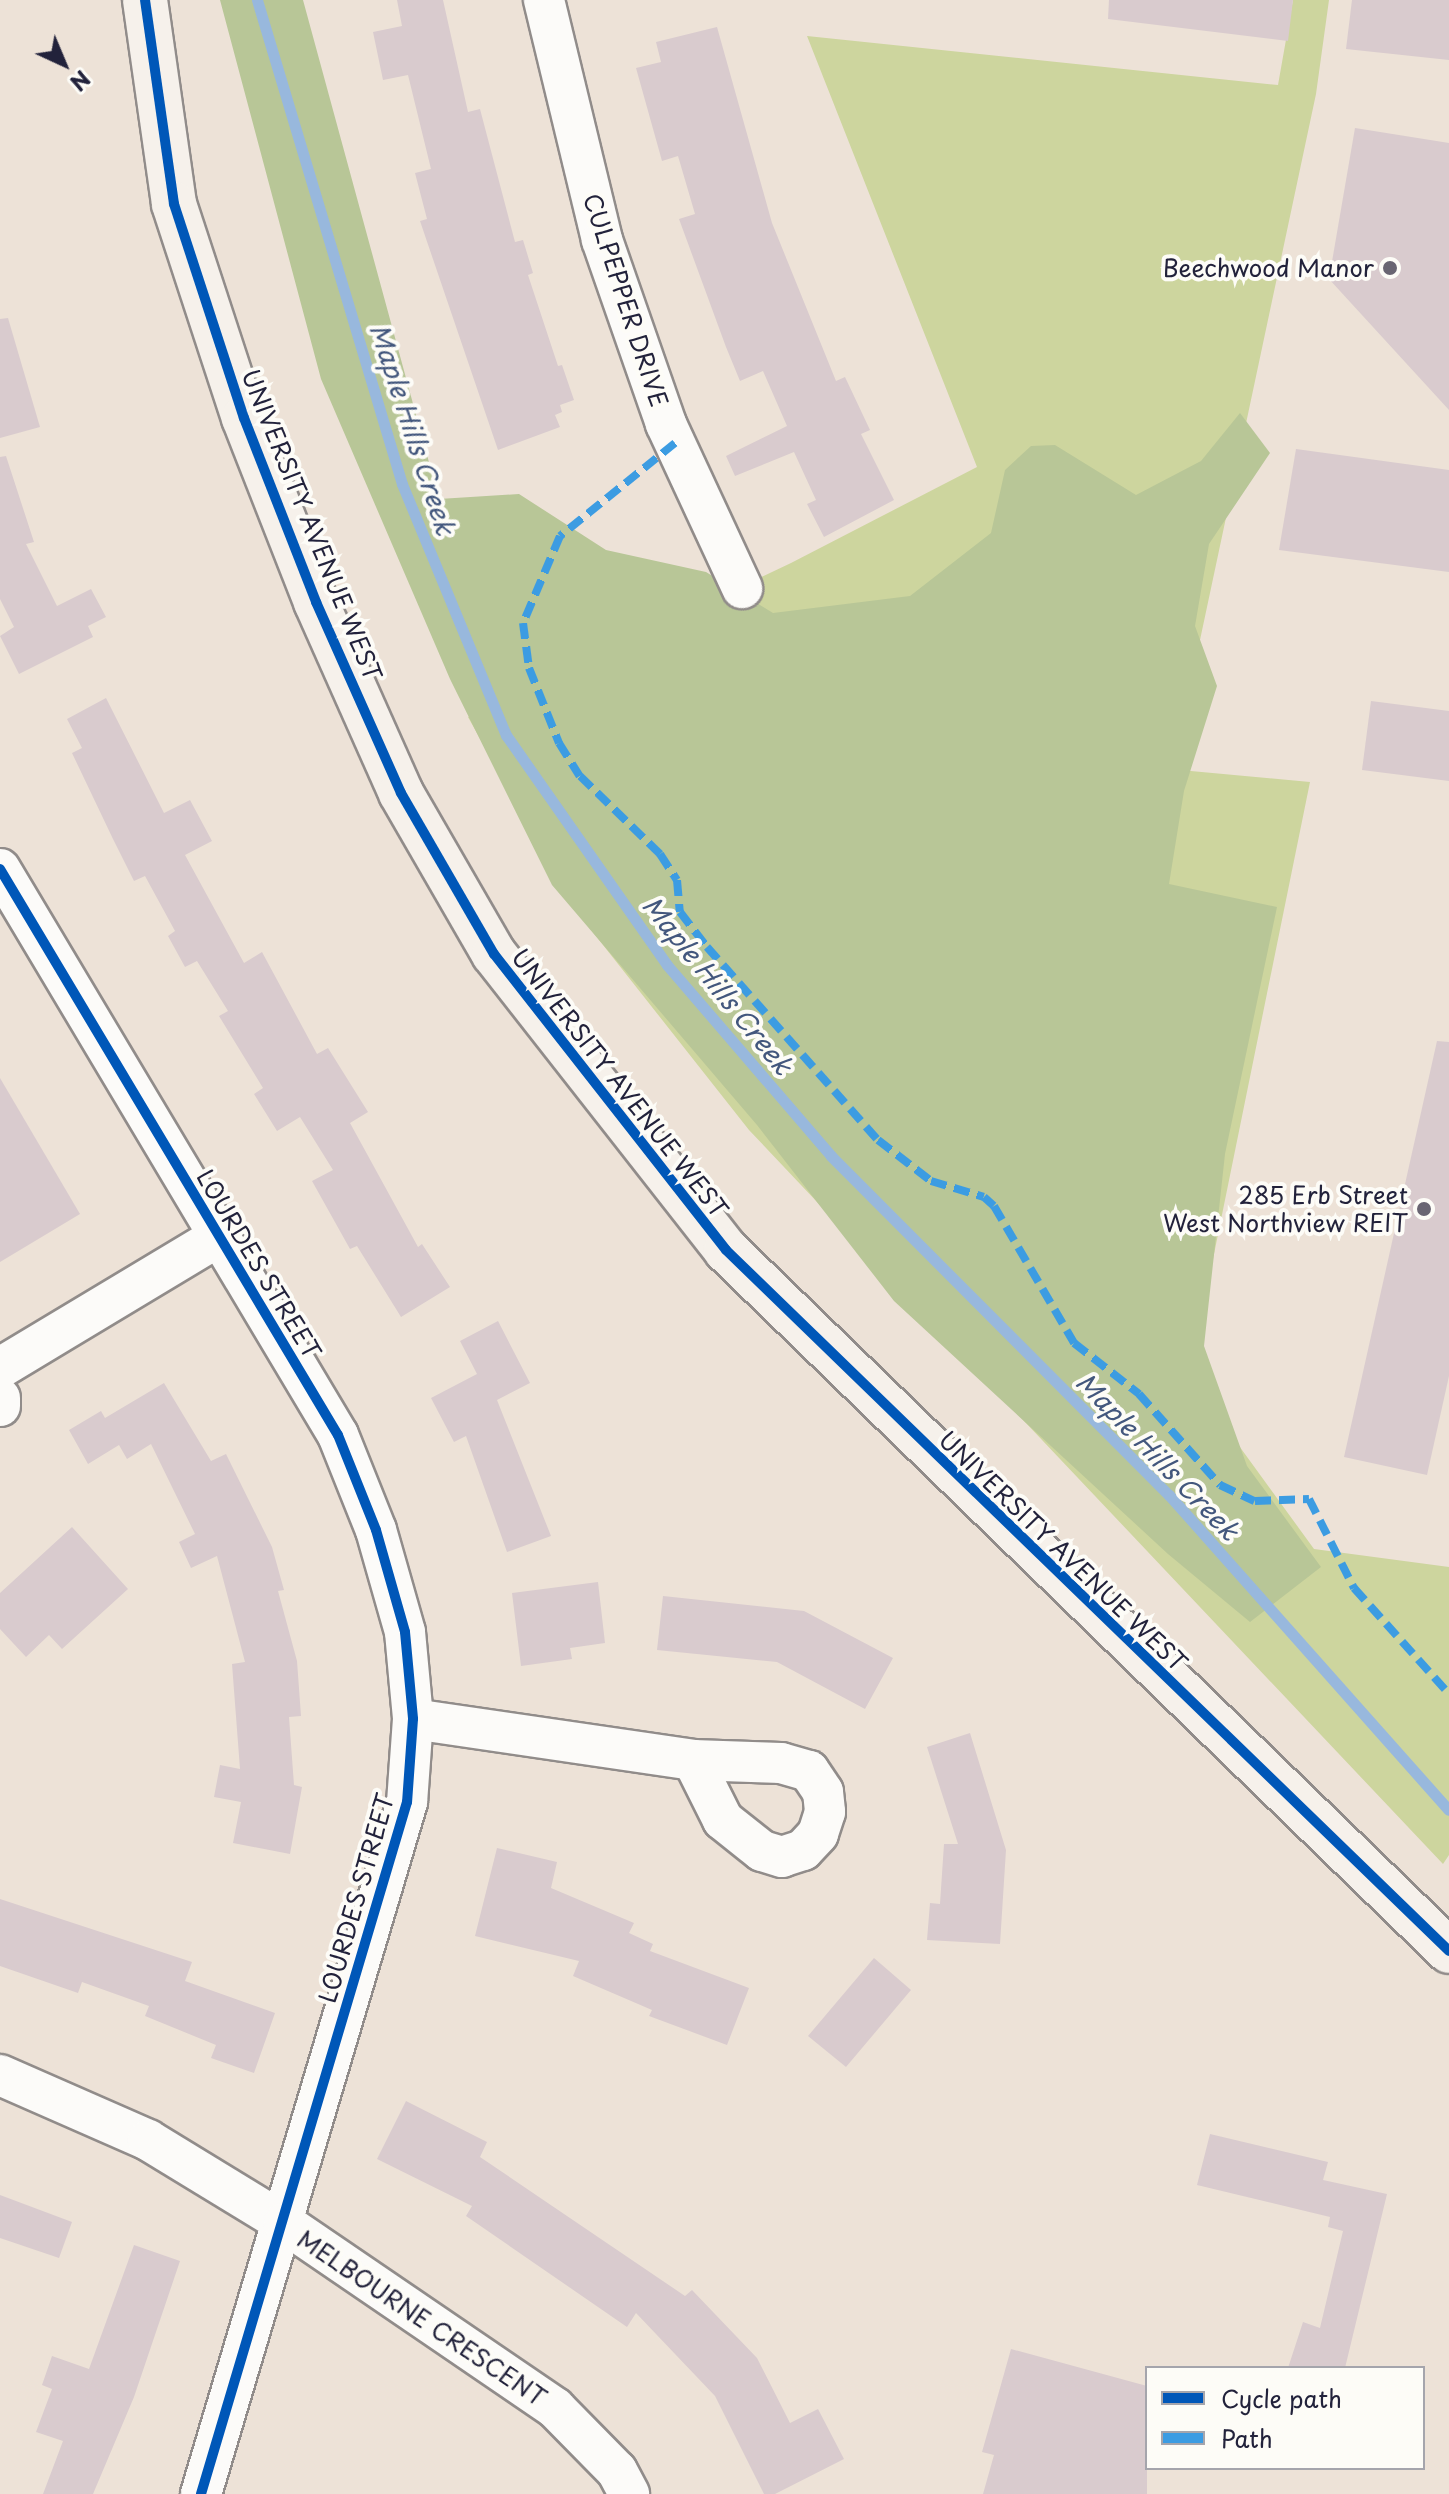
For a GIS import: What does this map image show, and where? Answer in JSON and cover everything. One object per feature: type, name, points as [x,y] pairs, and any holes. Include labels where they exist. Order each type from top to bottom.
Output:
[{"type":"main road","name":"UNIVERSITY AVENUE WEST","points":[[145,0],[174,204],[244,418],[316,602],[401,793],[494,954],[726,1250],[1449,1951]]},
{"type":"street","name":"CULPEPPER DRIVE","points":[[544,0],[602,240],[666,424],[742,588]]},
{"type":"street","name":"LOURDES STREET","points":[[0,869],[220,1236],[349,1462],[376,1530],[405,1632],[413,1719],[407,1802],[201,2494]]},
{"type":"street","points":[[0,1368],[220,1236]]},
{"type":"street","points":[[0,1398],[0,1406]]},
{"type":"street","points":[[413,1719],[693,1760]]},
{"type":"street","name":"MELBOURNE CRESCENT","points":[[0,2075],[148,2140],[284,2223],[555,2408],[623,2483]]},
{"type":"green space","points":[[220,0],[303,0],[439,499],[519,494],[606,550],[706,572],[773,613],[910,596],[991,533],[1005,470],[1031,446],[1055,445],[1136,495],[1201,461],[1240,413],[1270,453],[1209,544],[1195,626],[1217,686],[1184,791],[1169,884],[1277,907],[1225,1154],[1204,1346],[1247,1466],[1321,1567],[1250,1622],[1168,1554],[894,1301],[757,1125],[552,885],[450,679],[321,379]]},
{"type":"green space","points":[[1293,0],[1329,0],[1316,94],[1200,640],[1180,770],[1310,782],[1189,1377],[1314,1549],[1449,1567],[1449,1855],[1443,1864],[749,1130],[577,912],[468,717],[791,563],[977,467],[807,36],[1278,85]]},
{"type":"building","points":[[397,0],[443,0],[468,112],[480,109],[515,242],[523,240],[533,273],[528,275],[558,366],[562,365],[574,400],[560,405],[562,412],[555,415],[560,427],[498,450],[420,221],[427,219],[415,173],[431,169],[408,75],[383,80],[373,32],[402,26]]},
{"type":"building","points":[[1109,0],[1293,0],[1288,41],[1108,19]]},
{"type":"building","points":[[1352,0],[1449,0],[1449,60],[1346,49]]},
{"type":"building","points":[[717,27],[772,223],[836,381],[845,377],[870,430],[861,434],[894,500],[824,537],[807,504],[816,500],[794,452],[735,476],[726,456],[787,426],[763,371],[740,381],[679,219],[695,214],[678,156],[662,161],[636,68],[661,62],[656,42]]},
{"type":"building","name":"Beechwood Manor","points":[[1355,128],[1449,143],[1449,410],[1329,279]]},
{"type":"building","points":[[8,318],[40,427],[0,438],[0,319]]},
{"type":"building","points":[[1296,449],[1449,470],[1449,572],[1279,550]]},
{"type":"building","points":[[6,456],[34,542],[26,544],[57,606],[91,589],[106,617],[88,626],[93,637],[19,674],[0,636],[14,627],[0,599],[0,457]]},
{"type":"building","points":[[106,698],[164,813],[190,800],[212,841],[185,855],[244,963],[262,952],[317,1054],[328,1048],[368,1112],[350,1123],[418,1247],[422,1244],[450,1287],[401,1317],[357,1246],[350,1249],[312,1181],[333,1170],[300,1117],[277,1131],[254,1094],[263,1088],[219,1016],[228,1011],[197,961],[185,967],[168,936],[175,931],[145,876],[134,881],[72,753],[82,748],[67,719]]},
{"type":"building","points":[[1371,701],[1449,711],[1449,781],[1362,770]]},
{"type":"building","name":"285 Erb Street West Northview REIT","points":[[1437,1041],[1449,1042],[1449,1376],[1427,1475],[1344,1457]]},
{"type":"building","points":[[0,1078],[80,1214],[0,1262]]},
{"type":"building","points":[[498,1321],[530,1383],[497,1400],[551,1536],[507,1552],[466,1436],[454,1442],[431,1398],[477,1374],[460,1341]]},
{"type":"building","points":[[164,1383],[211,1461],[226,1454],[272,1547],[284,1590],[278,1591],[297,1661],[301,1716],[289,1717],[294,1785],[302,1787],[290,1854],[233,1843],[241,1802],[214,1797],[220,1765],[240,1769],[232,1664],[245,1662],[217,1556],[191,1568],[179,1542],[195,1534],[151,1444],[127,1459],[119,1445],[88,1464],[69,1430],[101,1411],[105,1418]]},
{"type":"building","points":[[72,1527],[128,1589],[62,1649],[49,1635],[26,1657],[0,1629],[0,1593]]},
{"type":"building","points":[[598,1582],[605,1643],[570,1648],[572,1659],[521,1666],[512,1593]]},
{"type":"building","points":[[663,1596],[804,1611],[893,1658],[865,1709],[777,1662],[657,1650]]},
{"type":"building","points":[[970,1733],[1006,1850],[1000,1944],[927,1940],[930,1903],[940,1904],[944,1844],[958,1844],[927,1747]]},
{"type":"building","points":[[497,1848],[557,1862],[551,1888],[634,1923],[629,1933],[653,1944],[650,1951],[749,1988],[727,2045],[649,2016],[652,2010],[573,1976],[579,1961],[475,1936]]},
{"type":"building","points":[[0,1899],[192,1962],[185,1981],[275,2013],[254,2073],[211,2058],[216,2045],[145,2016],[149,2006],[82,1982],[78,1993],[0,1966]]},
{"type":"building","points":[[874,1958],[911,1990],[846,2067],[808,2036]]},
{"type":"building","points":[[406,2101],[487,2142],[480,2157],[685,2296],[692,2290],[757,2358],[790,2423],[818,2409],[844,2459],[775,2494],[764,2494],[715,2396],[636,2313],[627,2327],[466,2216],[472,2206],[377,2159]]},
{"type":"building","points":[[1210,2134],[1328,2162],[1323,2180],[1387,2194],[1345,2366],[1289,2366],[1303,2322],[1320,2328],[1343,2231],[1328,2227],[1330,2217],[1197,2185]]},
{"type":"building","points":[[0,2195],[72,2222],[59,2258],[0,2238]]},
{"type":"building","points":[[134,2245],[180,2261],[134,2397],[93,2494],[43,2494],[63,2441],[36,2432],[52,2389],[42,2385],[52,2356],[89,2369]]},
{"type":"building","points":[[1011,2349],[1145,2385],[1147,2494],[983,2494],[994,2455],[982,2452]]},
{"type":"waterway","name":"Maple Hills Creek","points":[[257,0],[402,484],[506,735],[667,965],[831,1156],[1169,1495],[1449,1810]]},
{"type":"marked path","points":[[675,443],[560,536],[523,623],[529,668],[559,743],[580,776],[660,854],[677,880],[680,912],[707,947],[878,1140],[931,1181],[984,1197],[994,1206],[1074,1343],[1139,1394],[1220,1485],[1255,1501],[1309,1499],[1354,1588],[1449,1694]]},
{"type":"cycle path","points":[[145,0],[174,204],[244,418],[316,602],[401,793],[494,954],[726,1250],[1449,1951]]},
{"type":"cycle path","points":[[0,869],[338,1435],[376,1530],[405,1632],[413,1719],[407,1802],[201,2494]]},
{"type":"place","name":"Beechwood Manor","points":[[1390,268]]},
{"type":"place","name":"285 Erb Street West Northview REIT","points":[[1424,1209]]}]
